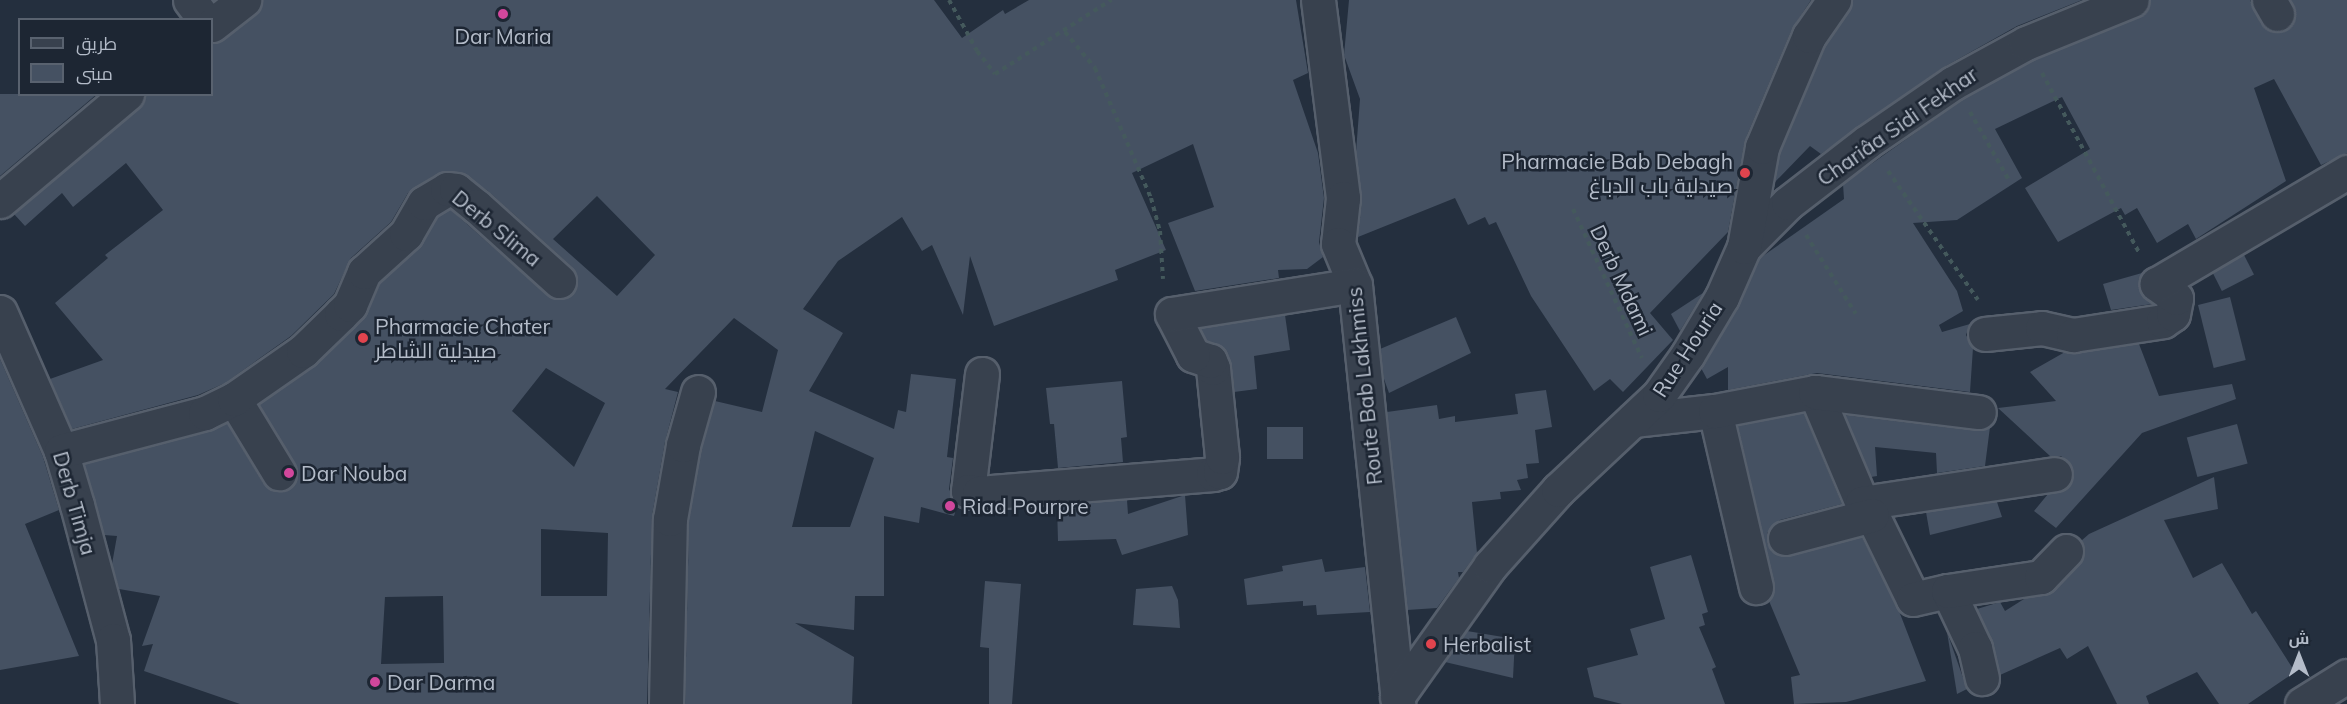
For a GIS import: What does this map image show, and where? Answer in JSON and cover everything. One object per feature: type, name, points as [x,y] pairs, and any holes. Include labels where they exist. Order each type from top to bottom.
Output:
[{"type":"street","points":[[190,0],[204,18]]},
{"type":"street","points":[[213,25],[244,0]]},
{"type":"street","name":"Route Bab Lakhmiss","points":[[1318,0],[1343,198],[1338,244],[1355,285],[1397,700]]},
{"type":"street","name":"Rue Houria","points":[[1397,700],[1490,566],[1558,490],[1659,395],[1722,297],[1744,247],[1762,147],[1809,36],[1834,0]]},
{"type":"street","name":"Chariâa Sidi Fekhar","points":[[1744,247],[1788,203],[1868,142],[1953,83],[2026,44],[2132,0]]},
{"type":"street","points":[[0,201],[124,96]]},
{"type":"street","points":[[1983,318],[2073,335],[2154,325],[2173,314],[2176,308],[2176,298],[2157,284],[2347,172]]},
{"type":"street","name":"Derb Slima","points":[[60,451],[205,412],[234,399],[303,351],[341,314],[350,304],[364,272],[406,234],[424,203],[447,189],[456,190],[476,206],[560,281]]},
{"type":"street","points":[[982,374],[968,491],[979,493],[1217,473],[1222,457],[1214,368],[1210,361],[1193,355],[1172,314],[1355,285]]},
{"type":"street","name":"Derb Timja","points":[[0,312],[60,451],[113,640],[117,704]]},
{"type":"street","points":[[666,704],[670,519],[683,445],[698,392]]},
{"type":"street","points":[[1815,392],[1867,509],[1913,599],[1993,582],[2041,577],[2066,551]]},
{"type":"street","points":[[1633,420],[1715,411],[1815,392],[1979,412]]},
{"type":"street","points":[[234,399],[279,473]]},
{"type":"street","points":[[1715,411],[1756,587]]},
{"type":"street","points":[[1785,538],[1867,509],[2055,474]]},
{"type":"street","points":[[1948,591],[1976,648],[1982,678]]},
{"type":"street","points":[[2302,704],[2347,676]]},
{"type":"path","points":[[949,0],[976,51],[995,74],[1065,32],[1111,0]]},
{"type":"path","points":[[1065,32],[1095,68],[1151,198],[1160,231],[1165,304],[1172,314]]},
{"type":"path","points":[[2026,44],[2157,284]]},
{"type":"path","points":[[1953,83],[2010,182]]},
{"type":"path","points":[[1868,142],[1983,318]]},
{"type":"path","points":[[1788,203],[1856,314]]},
{"type":"path","name":"Derb Mdami","points":[[1573,209],[1659,395]]},
{"type":"building","points":[[262,0],[934,0],[962,38],[1003,10],[1005,14],[1029,0],[1296,0],[1308,73],[1293,80],[1318,153],[1324,198],[1319,242],[1323,257],[1307,269],[1278,270],[1279,278],[1195,291],[1168,223],[1214,207],[1193,144],[1132,173],[1166,250],[1115,270],[1118,280],[994,326],[970,256],[963,315],[932,245],[922,251],[902,217],[838,261],[803,309],[843,333],[809,391],[894,429],[898,410],[906,412],[911,374],[956,379],[947,457],[953,458],[949,489],[957,506],[954,516],[921,507],[919,523],[884,516],[884,596],[855,596],[854,630],[795,623],[854,657],[852,704],[685,704],[689,521],[701,449],[715,401],[762,412],[778,350],[734,318],[665,389],[678,392],[665,442],[652,516],[647,704],[240,704],[144,671],[153,644],[142,646],[160,596],[119,589],[112,564],[117,536],[104,535],[84,464],[227,423],[263,483],[279,492],[289,489],[296,481],[295,464],[259,404],[314,366],[363,318],[380,283],[419,248],[438,217],[450,209],[547,295],[565,299],[577,284],[572,267],[488,191],[459,172],[438,173],[408,193],[391,222],[351,258],[334,294],[291,336],[225,383],[198,395],[72,429],[50,379],[103,360],[55,303],[108,258],[105,255],[163,210],[126,163],[73,207],[62,193],[25,226],[14,214],[139,108],[144,96],[213,96],[213,43],[224,40],[256,15]],"holes":[[[597,196],[655,255],[617,296],[553,239]],[[546,368],[605,403],[574,467],[512,411]],[[815,431],[874,458],[850,527],[792,527]],[[541,529],[608,533],[607,596],[541,596]],[[443,596],[444,663],[381,664],[385,597]]]},
{"type":"building","points":[[1349,0],[1811,0],[1792,29],[1745,140],[1728,232],[1650,313],[1673,340],[1623,392],[1610,379],[1594,391],[1531,296],[1496,222],[1489,225],[1485,217],[1468,225],[1455,198],[1358,237],[1362,200],[1356,152],[1360,99],[1344,55]]},
{"type":"building","points":[[1852,0],[2082,0],[2017,26],[1944,67],[1821,154],[1810,146],[1775,182],[1780,152],[1826,45]]},
{"type":"building","points":[[2150,0],[2250,0],[2261,24],[2276,33],[2293,23],[2296,14],[2291,0],[2347,0],[2347,153],[2321,165],[2274,79],[2254,88],[2286,181],[2196,239],[2188,224],[2157,243],[2137,208],[2125,215],[2121,208],[2058,242],[2025,188],[2090,149],[2062,97],[1995,129],[2022,178],[1957,220],[1913,223],[1957,291],[1963,311],[1939,325],[1942,332],[1970,324],[1966,335],[1973,348],[1970,392],[1817,373],[1728,390],[1728,367],[1707,379],[1701,368],[1738,307],[1760,258],[1844,199],[1843,184],[1963,99],[2034,60],[2139,17],[2147,11]]},
{"type":"building","points":[[0,94],[95,96],[0,176]]},
{"type":"building","points":[[2244,255],[2254,275],[2222,291],[2212,271]]},
{"type":"building","points":[[2142,273],[2140,291],[2152,304],[2111,310],[2103,284]]},
{"type":"building","points":[[1703,293],[1680,331],[1671,314]]},
{"type":"building","points":[[2230,297],[2246,360],[2214,368],[2198,305]]},
{"type":"building","points":[[1285,315],[1290,350],[1254,356],[1257,389],[1234,392],[1227,354],[1206,340],[1200,328]]},
{"type":"building","points":[[1456,317],[1471,353],[1389,393],[1384,379],[1380,349]]},
{"type":"building","points":[[2139,344],[2159,396],[2232,384],[2236,399],[2142,433],[2056,528],[2034,511],[2048,494],[2066,489],[2072,481],[2070,463],[2061,456],[2050,456],[1998,408],[2056,401],[2030,372],[2065,352]]},
{"type":"building","points":[[0,359],[43,457],[59,510],[25,524],[79,656],[0,670]]},
{"type":"building","points":[[1122,381],[1127,437],[1121,438],[1123,462],[1058,468],[1054,424],[1050,424],[1046,388]]},
{"type":"building","points":[[1546,390],[1552,427],[1535,430],[1539,463],[1526,464],[1528,478],[1517,480],[1521,490],[1500,492],[1501,499],[1472,502],[1477,553],[1463,572],[1458,572],[1459,578],[1437,608],[1407,610],[1387,412],[1437,405],[1439,419],[1455,416],[1455,422],[1518,414],[1515,394]]},
{"type":"building","points":[[1804,413],[1842,504],[1780,520],[1767,533],[1767,543],[1772,552],[1789,556],[1862,537],[1899,611],[1926,681],[1846,702],[1794,704],[1791,677],[1800,675],[1769,601],[1774,583],[1738,426]]},
{"type":"building","points":[[1845,415],[1977,431],[1990,427],[1985,466],[1937,473],[1936,453],[1875,447],[1877,476],[1871,477]]},
{"type":"building","points":[[2237,424],[2248,464],[2197,477],[2187,437]]},
{"type":"building","points":[[1267,427],[1303,427],[1303,459],[1267,459]]},
{"type":"building","points":[[2214,477],[2218,509],[2164,520],[2193,578],[2222,563],[2252,614],[2256,611],[2295,672],[2248,704],[2219,704],[2197,672],[2146,696],[2149,704],[2117,704],[2088,646],[2067,659],[2060,648],[2000,675],[1993,644],[1977,609],[2000,602],[2005,611],[2024,599],[2054,590],[2080,564],[2084,555],[2081,541],[2089,534]]},
{"type":"building","points":[[1185,495],[1188,535],[1122,555],[1116,539],[1058,541],[1057,505],[1127,500],[1128,514]]},
{"type":"building","points":[[1997,502],[2002,517],[1930,535],[1926,512]]},
{"type":"building","points":[[1691,555],[1708,612],[1702,614],[1705,625],[1699,627],[1716,667],[1712,669],[1725,704],[1622,704],[1594,697],[1587,668],[1638,655],[1630,629],[1665,619],[1650,567]]},
{"type":"building","points":[[1322,559],[1325,572],[1365,567],[1370,612],[1317,615],[1316,605],[1303,606],[1303,601],[1247,605],[1244,579],[1283,571],[1282,566]]},
{"type":"building","points":[[985,581],[1021,584],[1012,704],[989,704],[989,648],[980,647]]},
{"type":"building","points":[[1172,586],[1178,600],[1180,628],[1133,625],[1136,589]]},
{"type":"building","points":[[1467,631],[1515,639],[1513,678],[1445,662]]},
{"type":"building","points":[[1947,632],[1967,689],[1957,694]]},
{"type":"place","name":"Dar Maria","points":[[503,14]]},
{"type":"place","name":"Pharmacie Bab Debagh صيدلية باب الدباغ","points":[[1745,173]]},
{"type":"place","name":"Pharmacie Chater صيدلية الشاطر","points":[[363,338]]},
{"type":"place","name":"Dar Nouba","points":[[289,473]]},
{"type":"place","name":"Riad Pourpre","points":[[950,506]]},
{"type":"place","name":"Herbalist","points":[[1431,644]]},
{"type":"place","name":"Dar Darma","points":[[375,682]]}]
